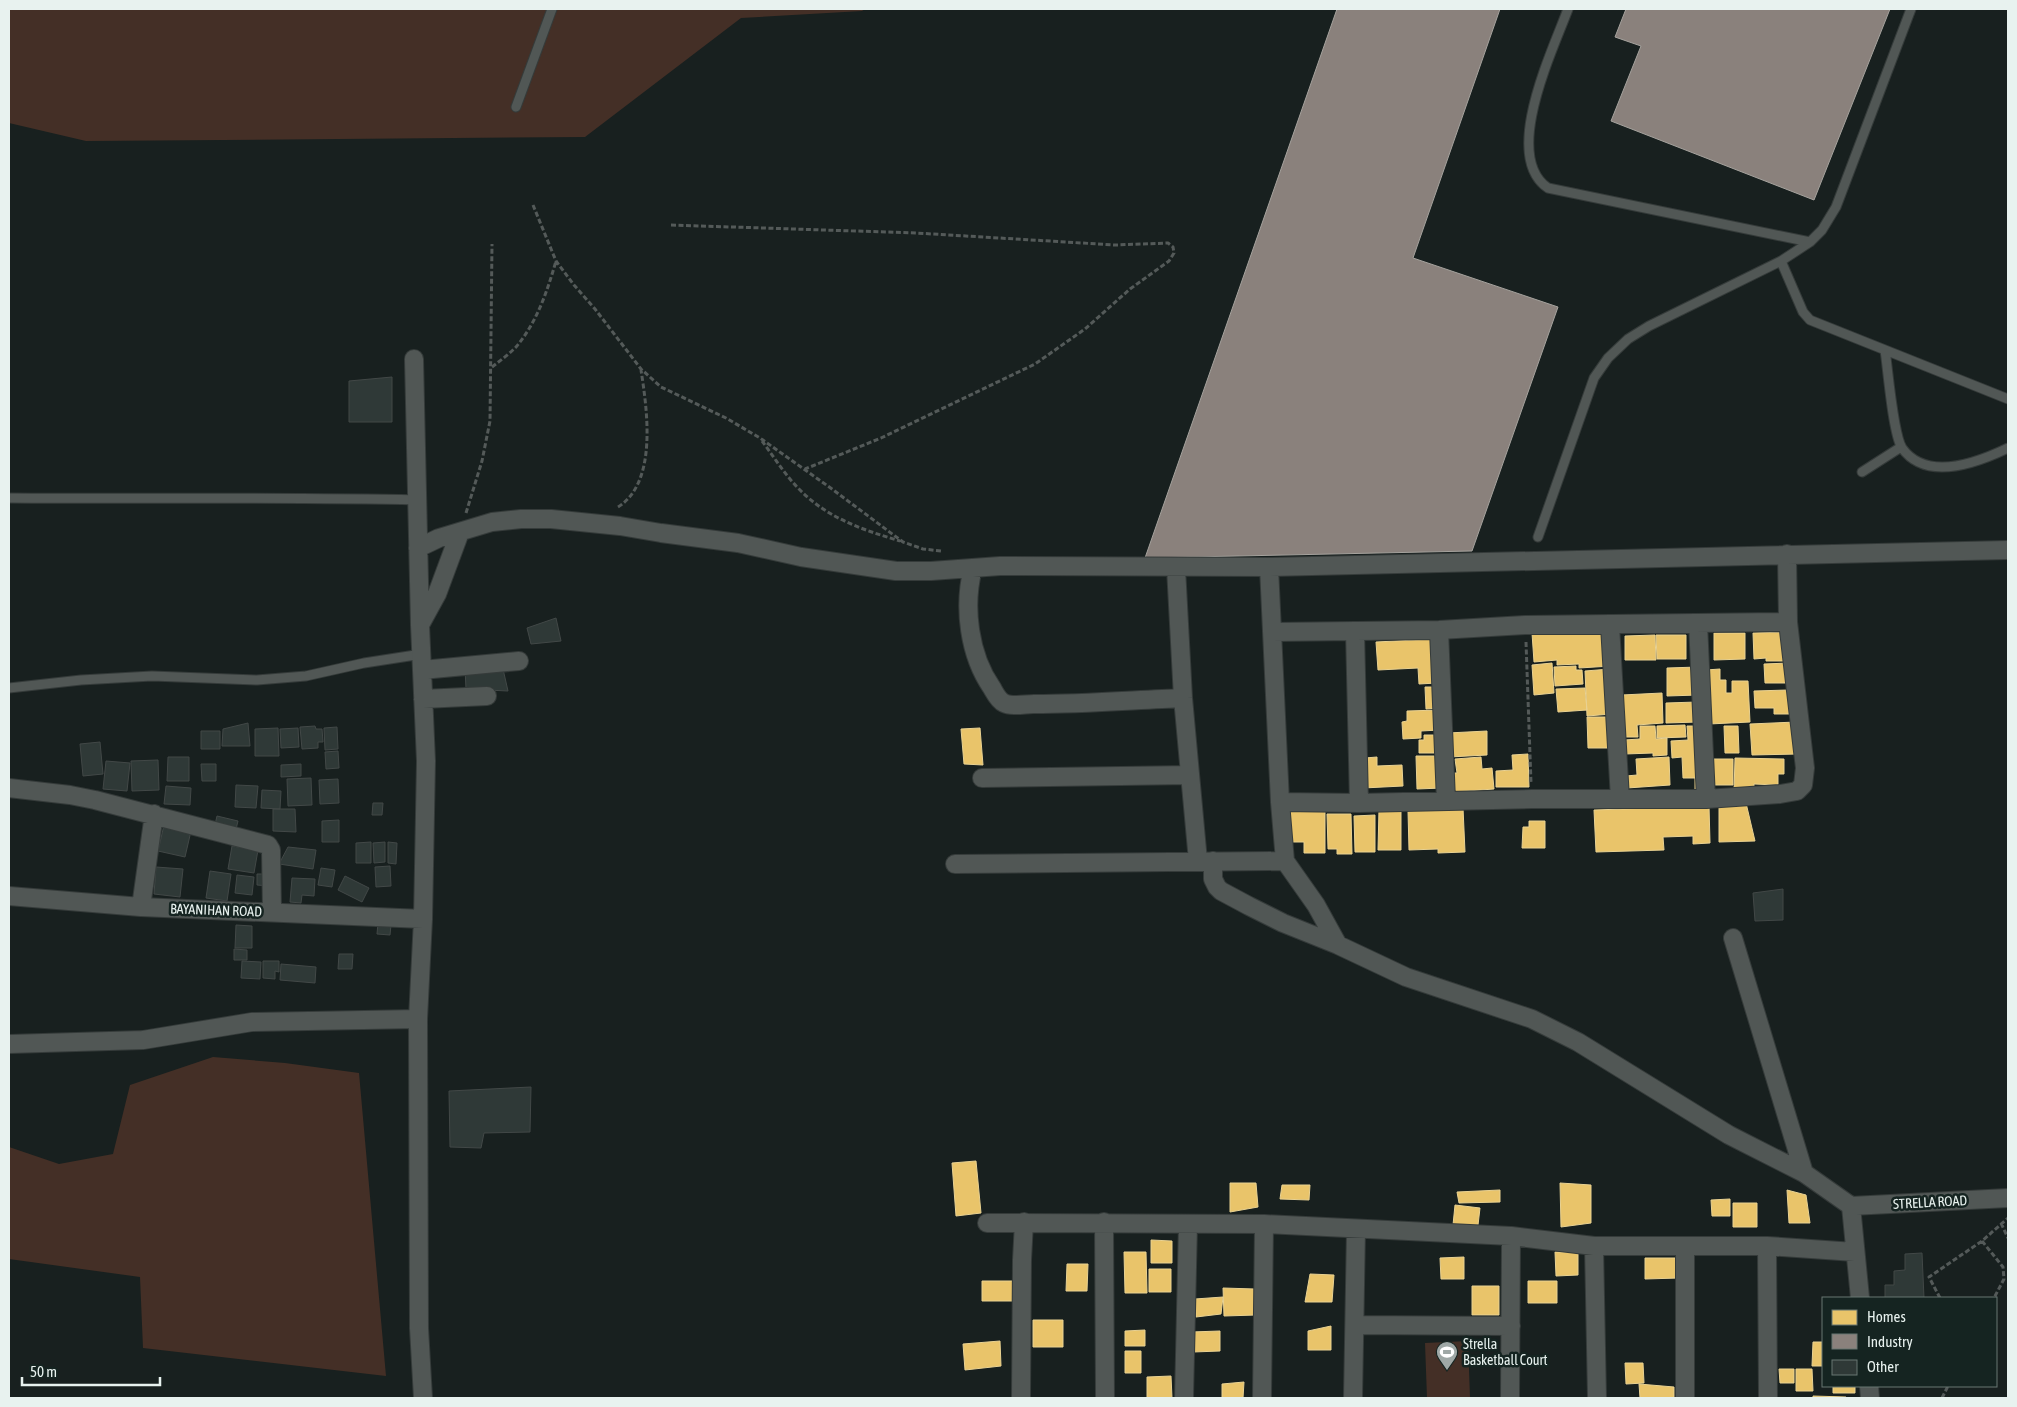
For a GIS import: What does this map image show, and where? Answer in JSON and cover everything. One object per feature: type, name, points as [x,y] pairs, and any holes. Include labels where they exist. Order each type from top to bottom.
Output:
[{"type":"street","points":[[414,359],[420,625],[426,761],[423,919],[418,1020],[419,1328],[423,1398]]},
{"type":"street","points":[[418,548],[439,538],[492,522],[521,519],[551,519],[738,543],[801,557],[896,571],[931,571],[1000,566],[1269,567],[2008,550]]},
{"type":"street","points":[[420,625],[437,594],[460,532]]},
{"type":"street","points":[[1280,802],[1359,803],[1532,799],[1706,799],[1797,791],[1802,785],[1805,768],[1788,622],[1787,554]]},
{"type":"street","points":[[1269,567],[1280,802],[1285,861],[1316,905],[1338,945]]},
{"type":"street","points":[[974,568],[968,599],[972,641],[981,669],[1004,703],[1012,705],[1048,704],[1183,698]]},
{"type":"street","points":[[1176,568],[1183,698],[1190,775],[1205,861],[1221,891],[1283,923],[1338,945],[1406,978],[1532,1019],[1578,1042],[1729,1135],[1804,1173],[1851,1206],[1860,1297]]},
{"type":"street","points":[[1272,632],[1439,630],[1525,625],[1788,622]]},
{"type":"street","points":[[1698,623],[1706,799]]},
{"type":"street","points":[[1610,625],[1620,799]]},
{"type":"street","points":[[1439,630],[1446,801]]},
{"type":"street","points":[[1355,631],[1359,803]]},
{"type":"street","points":[[422,662],[518,661]]},
{"type":"street","points":[[423,699],[487,696]]},
{"type":"street","points":[[982,778],[1190,775]]},
{"type":"street","points":[[9,788],[70,794],[154,814],[268,845],[271,850],[272,912]]},
{"type":"street","points":[[141,907],[154,814]]},
{"type":"street","points":[[954,864],[1285,861]]},
{"type":"street","name":"BAYANIHAN ROAD","points":[[9,896],[141,907],[423,919]]},
{"type":"street","points":[[1733,938],[1804,1173]]},
{"type":"street","points":[[9,1044],[143,1040],[252,1022],[418,1020]]},
{"type":"street","name":"STRELLA ROAD","points":[[1851,1206],[2008,1198]]},
{"type":"street","points":[[1021,1398],[1024,1222]]},
{"type":"street","points":[[1104,1222],[1105,1398]]},
{"type":"street","points":[[987,1223],[1264,1224],[1511,1236],[1594,1246],[1767,1246],[1855,1252]]},
{"type":"street","points":[[1184,1398],[1188,1224]]},
{"type":"street","points":[[1262,1398],[1264,1224]]},
{"type":"street","points":[[1354,1398],[1356,1229]]},
{"type":"street","points":[[1510,1398],[1511,1236]]},
{"type":"street","points":[[1594,1246],[1597,1398]]},
{"type":"street","points":[[1684,1246],[1685,1398]]},
{"type":"street","points":[[1767,1246],[1768,1398]]},
{"type":"street","points":[[1355,1324],[1511,1326]]},
{"type":"lane","points":[[516,107],[552,9]]},
{"type":"lane","points":[[1568,9],[1533,107],[1529,125],[1530,160],[1533,172],[1539,182],[1548,188],[1810,242]]},
{"type":"lane","points":[[1538,537],[1594,378],[1608,358],[1628,340],[1649,326],[1781,261],[1810,242],[1822,230],[1836,207],[1911,9]]},
{"type":"lane","points":[[1781,261],[1803,312],[1810,320],[2008,400]]},
{"type":"lane","points":[[1885,350],[1896,432],[1901,447],[1910,457],[1924,464],[1944,468],[1971,464],[2008,448]]},
{"type":"lane","points":[[1862,472],[1901,447]]},
{"type":"lane","points":[[9,498],[157,499],[294,497],[417,500]]},
{"type":"lane","points":[[9,688],[81,680],[152,676],[256,680],[306,676],[364,663],[422,662]]},
{"type":"path","points":[[533,205],[556,261],[641,369],[661,387],[726,418],[760,438],[902,542]]},
{"type":"path","points":[[671,225],[943,234],[1115,245],[1168,244],[1173,247],[1174,253],[1169,261],[1130,289],[1084,329],[1035,364],[881,438],[805,470]]},
{"type":"path","points":[[460,532],[484,453],[490,421],[492,244]]},
{"type":"path","points":[[492,367],[515,348],[530,328],[546,296],[556,261]]},
{"type":"path","points":[[592,523],[621,505],[635,489],[642,469],[647,444],[646,408],[641,369]]},
{"type":"path","points":[[760,438],[798,489],[820,508],[866,531],[923,549],[946,552]]},
{"type":"path","points":[[1525,625],[1532,799]]},
{"type":"path","points":[[1939,1297],[1929,1277],[1982,1241],[2008,1218]]},
{"type":"path","points":[[2001,1223],[2008,1238]]},
{"type":"path","points":[[1982,1241],[2003,1267],[2004,1279],[1995,1297]]},
{"type":"shaded area","points":[[9,9],[865,9],[862,11],[741,18],[585,137],[86,141],[9,123]]},
{"type":"shaded area","points":[[213,1057],[285,1063],[359,1073],[386,1376],[143,1348],[140,1277],[9,1259],[9,1147],[59,1164],[113,1154],[130,1085]]},
{"type":"shaded area","name":"Strella Basketball Court","points":[[1468,1341],[1470,1398],[1427,1398],[1425,1343]]},
{"type":"building: Homes","points":[[1609,629],[1611,666],[1579,668],[1579,664],[1557,665],[1557,660],[1534,662],[1532,633]]},
{"type":"building: Homes","points":[[1787,632],[1788,661],[1766,661],[1766,658],[1754,659],[1753,633]]},
{"type":"building: Homes","points":[[1714,633],[1745,633],[1745,659],[1714,660]]},
{"type":"building: Homes","points":[[1655,635],[1656,660],[1625,660],[1625,636]]},
{"type":"building: Homes","points":[[1656,635],[1686,635],[1686,659],[1657,659]]},
{"type":"building: Homes","points":[[1435,639],[1437,683],[1419,684],[1418,668],[1378,670],[1376,642]]},
{"type":"building: Homes","points":[[1552,663],[1554,693],[1534,695],[1532,665]]},
{"type":"building: Homes","points":[[1789,663],[1789,683],[1765,683],[1764,664]]},
{"type":"building: Homes","points":[[1576,666],[1576,670],[1582,670],[1583,684],[1555,686],[1554,667]]},
{"type":"building: Homes","points":[[1698,667],[1698,695],[1667,696],[1667,668]]},
{"type":"building: Homes","points":[[1610,669],[1612,714],[1587,716],[1585,671]]},
{"type":"building: Homes","points":[[1720,669],[1720,680],[1726,680],[1726,693],[1732,693],[1732,681],[1748,681],[1750,722],[1709,724],[1706,670]]},
{"type":"building: Homes","points":[[1425,687],[1438,687],[1439,708],[1426,709]]},
{"type":"building: Homes","points":[[1585,688],[1587,710],[1558,712],[1556,689]]},
{"type":"building: Homes","points":[[1788,690],[1789,714],[1774,714],[1774,708],[1755,708],[1754,691]]},
{"type":"building: Homes","points":[[1662,693],[1663,723],[1637,725],[1638,737],[1624,737],[1622,695]]},
{"type":"building: Homes","points":[[1697,702],[1698,722],[1666,723],[1666,703]]},
{"type":"building: Homes","points":[[1439,710],[1440,730],[1421,731],[1421,738],[1403,739],[1402,722],[1407,721],[1407,711]]},
{"type":"building: Homes","points":[[1587,717],[1612,717],[1612,748],[1588,748]]},
{"type":"building: Homes","points":[[1796,722],[1798,754],[1752,755],[1750,724]]},
{"type":"building: Homes","points":[[1685,725],[1686,737],[1657,738],[1657,726]]},
{"type":"building: Homes","points":[[1640,726],[1655,726],[1656,739],[1667,738],[1667,755],[1653,756],[1653,753],[1625,754],[1624,740],[1640,739]]},
{"type":"building: Homes","points":[[1687,726],[1700,726],[1703,790],[1695,790],[1695,778],[1683,778],[1682,757],[1672,758],[1671,741],[1688,740]]},
{"type":"building: Homes","points":[[1724,726],[1738,726],[1739,753],[1725,753]]},
{"type":"building: Homes","points":[[980,728],[983,765],[964,764],[961,729]]},
{"type":"building: Homes","points":[[1487,731],[1487,755],[1449,757],[1448,733]]},
{"type":"building: Homes","points":[[1424,735],[1439,735],[1440,753],[1419,753],[1419,740],[1424,740]]},
{"type":"building: Homes","points":[[1528,754],[1529,787],[1496,787],[1496,771],[1513,770],[1512,755]]},
{"type":"building: Homes","points":[[1416,756],[1442,756],[1442,788],[1417,789]]},
{"type":"building: Homes","points":[[1377,757],[1377,766],[1402,765],[1403,786],[1363,788],[1365,758]]},
{"type":"building: Homes","points":[[1481,757],[1482,769],[1492,768],[1494,789],[1454,792],[1452,773],[1457,773],[1455,759]]},
{"type":"building: Homes","points":[[1669,757],[1670,785],[1627,788],[1626,776],[1637,775],[1636,759]]},
{"type":"building: Homes","points":[[1735,758],[1784,759],[1784,774],[1778,774],[1778,785],[1754,784],[1754,793],[1734,792]]},
{"type":"building: Homes","points":[[1713,759],[1733,759],[1733,785],[1713,785]]},
{"type":"building: Homes","points":[[1719,803],[1746,803],[1755,841],[1719,842]]},
{"type":"building: Homes","points":[[1709,806],[1710,843],[1693,844],[1693,836],[1663,837],[1664,850],[1596,852],[1594,810]]},
{"type":"building: Homes","points":[[1289,808],[1325,808],[1325,853],[1304,853],[1304,842],[1289,842]]},
{"type":"building: Homes","points":[[1463,808],[1465,852],[1438,853],[1438,849],[1409,850],[1408,811]]},
{"type":"building: Homes","points":[[1379,809],[1401,810],[1401,850],[1378,850]]},
{"type":"building: Homes","points":[[1327,814],[1351,814],[1352,854],[1337,854],[1337,849],[1328,849]]},
{"type":"building: Homes","points":[[1375,815],[1375,852],[1355,852],[1354,816]]},
{"type":"building: Homes","points":[[1529,821],[1545,821],[1545,848],[1522,848],[1523,827],[1529,827]]},
{"type":"building: Homes","points":[[976,1161],[981,1213],[956,1216],[952,1163]]},
{"type":"building: Homes","points":[[1230,1183],[1256,1183],[1258,1207],[1230,1212]]},
{"type":"building: Homes","points":[[1560,1183],[1591,1185],[1591,1223],[1561,1227]]},
{"type":"building: Homes","points":[[1282,1185],[1310,1185],[1309,1200],[1280,1199]]},
{"type":"building: Homes","points":[[1500,1190],[1500,1202],[1459,1203],[1457,1192]]},
{"type":"building: Homes","points":[[1787,1190],[1806,1195],[1810,1223],[1789,1223]]},
{"type":"building: Homes","points":[[1730,1199],[1730,1216],[1712,1216],[1711,1200]]},
{"type":"building: Homes","points":[[1733,1203],[1757,1203],[1757,1227],[1733,1227]]},
{"type":"building: Homes","points":[[1455,1205],[1480,1208],[1478,1225],[1453,1225]]},
{"type":"building: Homes","points":[[1151,1240],[1172,1241],[1172,1263],[1151,1263]]},
{"type":"building: Homes","points":[[1124,1252],[1146,1252],[1147,1293],[1125,1293]]},
{"type":"building: Homes","points":[[1555,1252],[1578,1252],[1578,1275],[1556,1276]]},
{"type":"building: Homes","points":[[1464,1257],[1464,1279],[1441,1279],[1440,1258]]},
{"type":"building: Homes","points":[[1645,1258],[1678,1258],[1679,1278],[1645,1279]]},
{"type":"building: Homes","points":[[1067,1264],[1088,1264],[1087,1291],[1066,1291]]},
{"type":"building: Homes","points":[[1149,1269],[1171,1269],[1171,1292],[1149,1292]]},
{"type":"building: Homes","points":[[1310,1274],[1334,1275],[1332,1302],[1305,1302]]},
{"type":"building: Homes","points":[[982,1281],[1013,1281],[1013,1301],[982,1301]]},
{"type":"building: Homes","points":[[1528,1281],[1557,1281],[1557,1303],[1528,1303]]},
{"type":"building: Homes","points":[[1472,1286],[1499,1286],[1499,1315],[1472,1315]]},
{"type":"building: Homes","points":[[1223,1288],[1255,1289],[1256,1315],[1224,1316]]},
{"type":"building: Homes","points":[[1223,1297],[1221,1314],[1196,1317],[1195,1299]]},
{"type":"building: Homes","points":[[1033,1320],[1063,1320],[1063,1347],[1033,1347]]},
{"type":"building: Homes","points":[[1331,1326],[1331,1350],[1308,1350],[1308,1331]]},
{"type":"building: Homes","points":[[1145,1330],[1145,1346],[1125,1346],[1125,1331]]},
{"type":"building: Homes","points":[[1220,1331],[1220,1351],[1193,1352],[1191,1332]]},
{"type":"building: Homes","points":[[1000,1341],[1001,1366],[965,1370],[963,1344]]},
{"type":"building: Homes","points":[[1813,1342],[1822,1342],[1822,1366],[1812,1366]]},
{"type":"building: Homes","points":[[1125,1351],[1141,1351],[1141,1373],[1125,1373]]},
{"type":"building: Homes","points":[[1625,1363],[1643,1363],[1644,1383],[1626,1384]]},
{"type":"building: Homes","points":[[1779,1369],[1794,1369],[1794,1383],[1780,1383]]},
{"type":"building: Homes","points":[[1796,1369],[1812,1369],[1813,1391],[1796,1391]]},
{"type":"building: Homes","points":[[1171,1376],[1172,1398],[1147,1398],[1147,1377]]},
{"type":"building: Homes","points":[[1244,1382],[1243,1398],[1222,1398],[1222,1384]]},
{"type":"building: Homes","points":[[1639,1384],[1674,1387],[1674,1398],[1640,1398]]},
{"type":"building: Homes","points":[[1833,1387],[1855,1387],[1855,1393],[1833,1393]]},
{"type":"building: Homes","points":[[1813,1396],[1846,1397],[1846,1398],[1813,1398]]},
{"type":"building: Industry","points":[[1337,9],[1500,9],[1413,258],[1558,307],[1472,551],[1145,558]]},
{"type":"building: Industry","points":[[1626,9],[1890,9],[1814,200],[1611,121],[1641,46],[1615,37]]},
{"type":"building: Other","points":[[392,377],[392,422],[349,422],[349,381]]},
{"type":"building: Other","points":[[556,618],[561,641],[531,644],[527,628]]},
{"type":"building: Other","points":[[465,668],[503,669],[508,691],[466,689]]},
{"type":"building: Other","points":[[248,723],[250,746],[222,746],[223,729]]},
{"type":"building: Other","points":[[315,726],[316,729],[322,729],[323,742],[318,742],[318,748],[302,749],[300,727]]},
{"type":"building: Other","points":[[337,727],[338,749],[325,750],[324,728]]},
{"type":"building: Other","points":[[278,728],[279,756],[255,756],[255,729]]},
{"type":"building: Other","points":[[298,728],[299,747],[281,748],[280,729]]},
{"type":"building: Other","points":[[201,731],[220,731],[220,749],[201,749]]},
{"type":"building: Other","points":[[100,742],[103,774],[83,776],[80,744]]},
{"type":"building: Other","points":[[338,751],[339,768],[326,769],[325,752]]},
{"type":"building: Other","points":[[168,757],[189,757],[189,781],[167,781]]},
{"type":"building: Other","points":[[158,760],[159,790],[132,791],[131,761]]},
{"type":"building: Other","points":[[106,761],[130,763],[127,791],[103,789]]},
{"type":"building: Other","points":[[201,764],[216,764],[216,781],[202,781]]},
{"type":"building: Other","points":[[301,764],[301,776],[281,777],[281,765]]},
{"type":"building: Other","points":[[311,778],[312,805],[288,806],[287,779]]},
{"type":"building: Other","points":[[338,779],[339,803],[320,804],[319,780]]},
{"type":"building: Other","points":[[236,785],[258,786],[256,808],[235,807]]},
{"type":"building: Other","points":[[166,786],[191,788],[190,805],[164,804]]},
{"type":"building: Other","points":[[262,790],[281,791],[280,809],[261,808]]},
{"type":"building: Other","points":[[373,803],[383,803],[382,815],[372,815]]},
{"type":"building: Other","points":[[273,809],[295,809],[296,832],[273,831]]},
{"type":"building: Other","points":[[217,816],[238,821],[235,833],[214,829]]},
{"type":"building: Other","points":[[339,820],[339,842],[322,842],[322,821]]},
{"type":"building: Other","points":[[164,825],[191,831],[185,857],[158,851]]},
{"type":"building: Other","points":[[371,842],[371,863],[356,863],[356,843]]},
{"type":"building: Other","points":[[385,842],[385,862],[374,863],[373,843]]},
{"type":"building: Other","points":[[388,842],[397,843],[396,864],[388,863]]},
{"type":"building: Other","points":[[232,846],[258,850],[254,873],[228,869]]},
{"type":"building: Other","points":[[288,847],[316,850],[313,869],[279,864]]},
{"type":"building: Other","points":[[390,866],[391,886],[376,887],[375,867]]},
{"type":"building: Other","points":[[156,867],[183,869],[180,897],[154,894]]},
{"type":"building: Other","points":[[321,868],[335,870],[332,887],[318,885]]},
{"type":"building: Other","points":[[210,871],[231,874],[227,901],[206,898]]},
{"type":"building: Other","points":[[257,874],[269,874],[269,886],[257,885]]},
{"type":"building: Other","points":[[237,875],[254,877],[252,895],[235,893]]},
{"type":"building: Other","points":[[345,876],[369,888],[362,902],[338,890]]},
{"type":"building: Other","points":[[292,878],[315,879],[314,896],[302,895],[301,903],[290,902]]},
{"type":"building: Other","points":[[1783,889],[1783,920],[1755,921],[1753,893]]},
{"type":"building: Other","points":[[378,923],[391,925],[390,935],[377,934]]},
{"type":"building: Other","points":[[236,925],[252,926],[252,948],[235,948]]},
{"type":"building: Other","points":[[234,949],[247,950],[247,960],[234,960]]},
{"type":"building: Other","points":[[339,954],[353,954],[352,969],[338,969]]},
{"type":"building: Other","points":[[242,961],[261,962],[260,979],[241,978]]},
{"type":"building: Other","points":[[263,961],[279,961],[279,972],[275,971],[275,979],[263,978]]},
{"type":"building: Other","points":[[281,964],[316,967],[315,983],[280,980]]},
{"type":"building: Other","points":[[531,1087],[530,1132],[484,1133],[481,1148],[450,1147],[449,1091]]},
{"type":"building: Other","points":[[1922,1253],[1924,1297],[1885,1297],[1885,1285],[1894,1285],[1894,1271],[1905,1270],[1905,1254]]},
{"type":"place","name":"Strella Basketball Court","points":[[1447,1371]]}]
